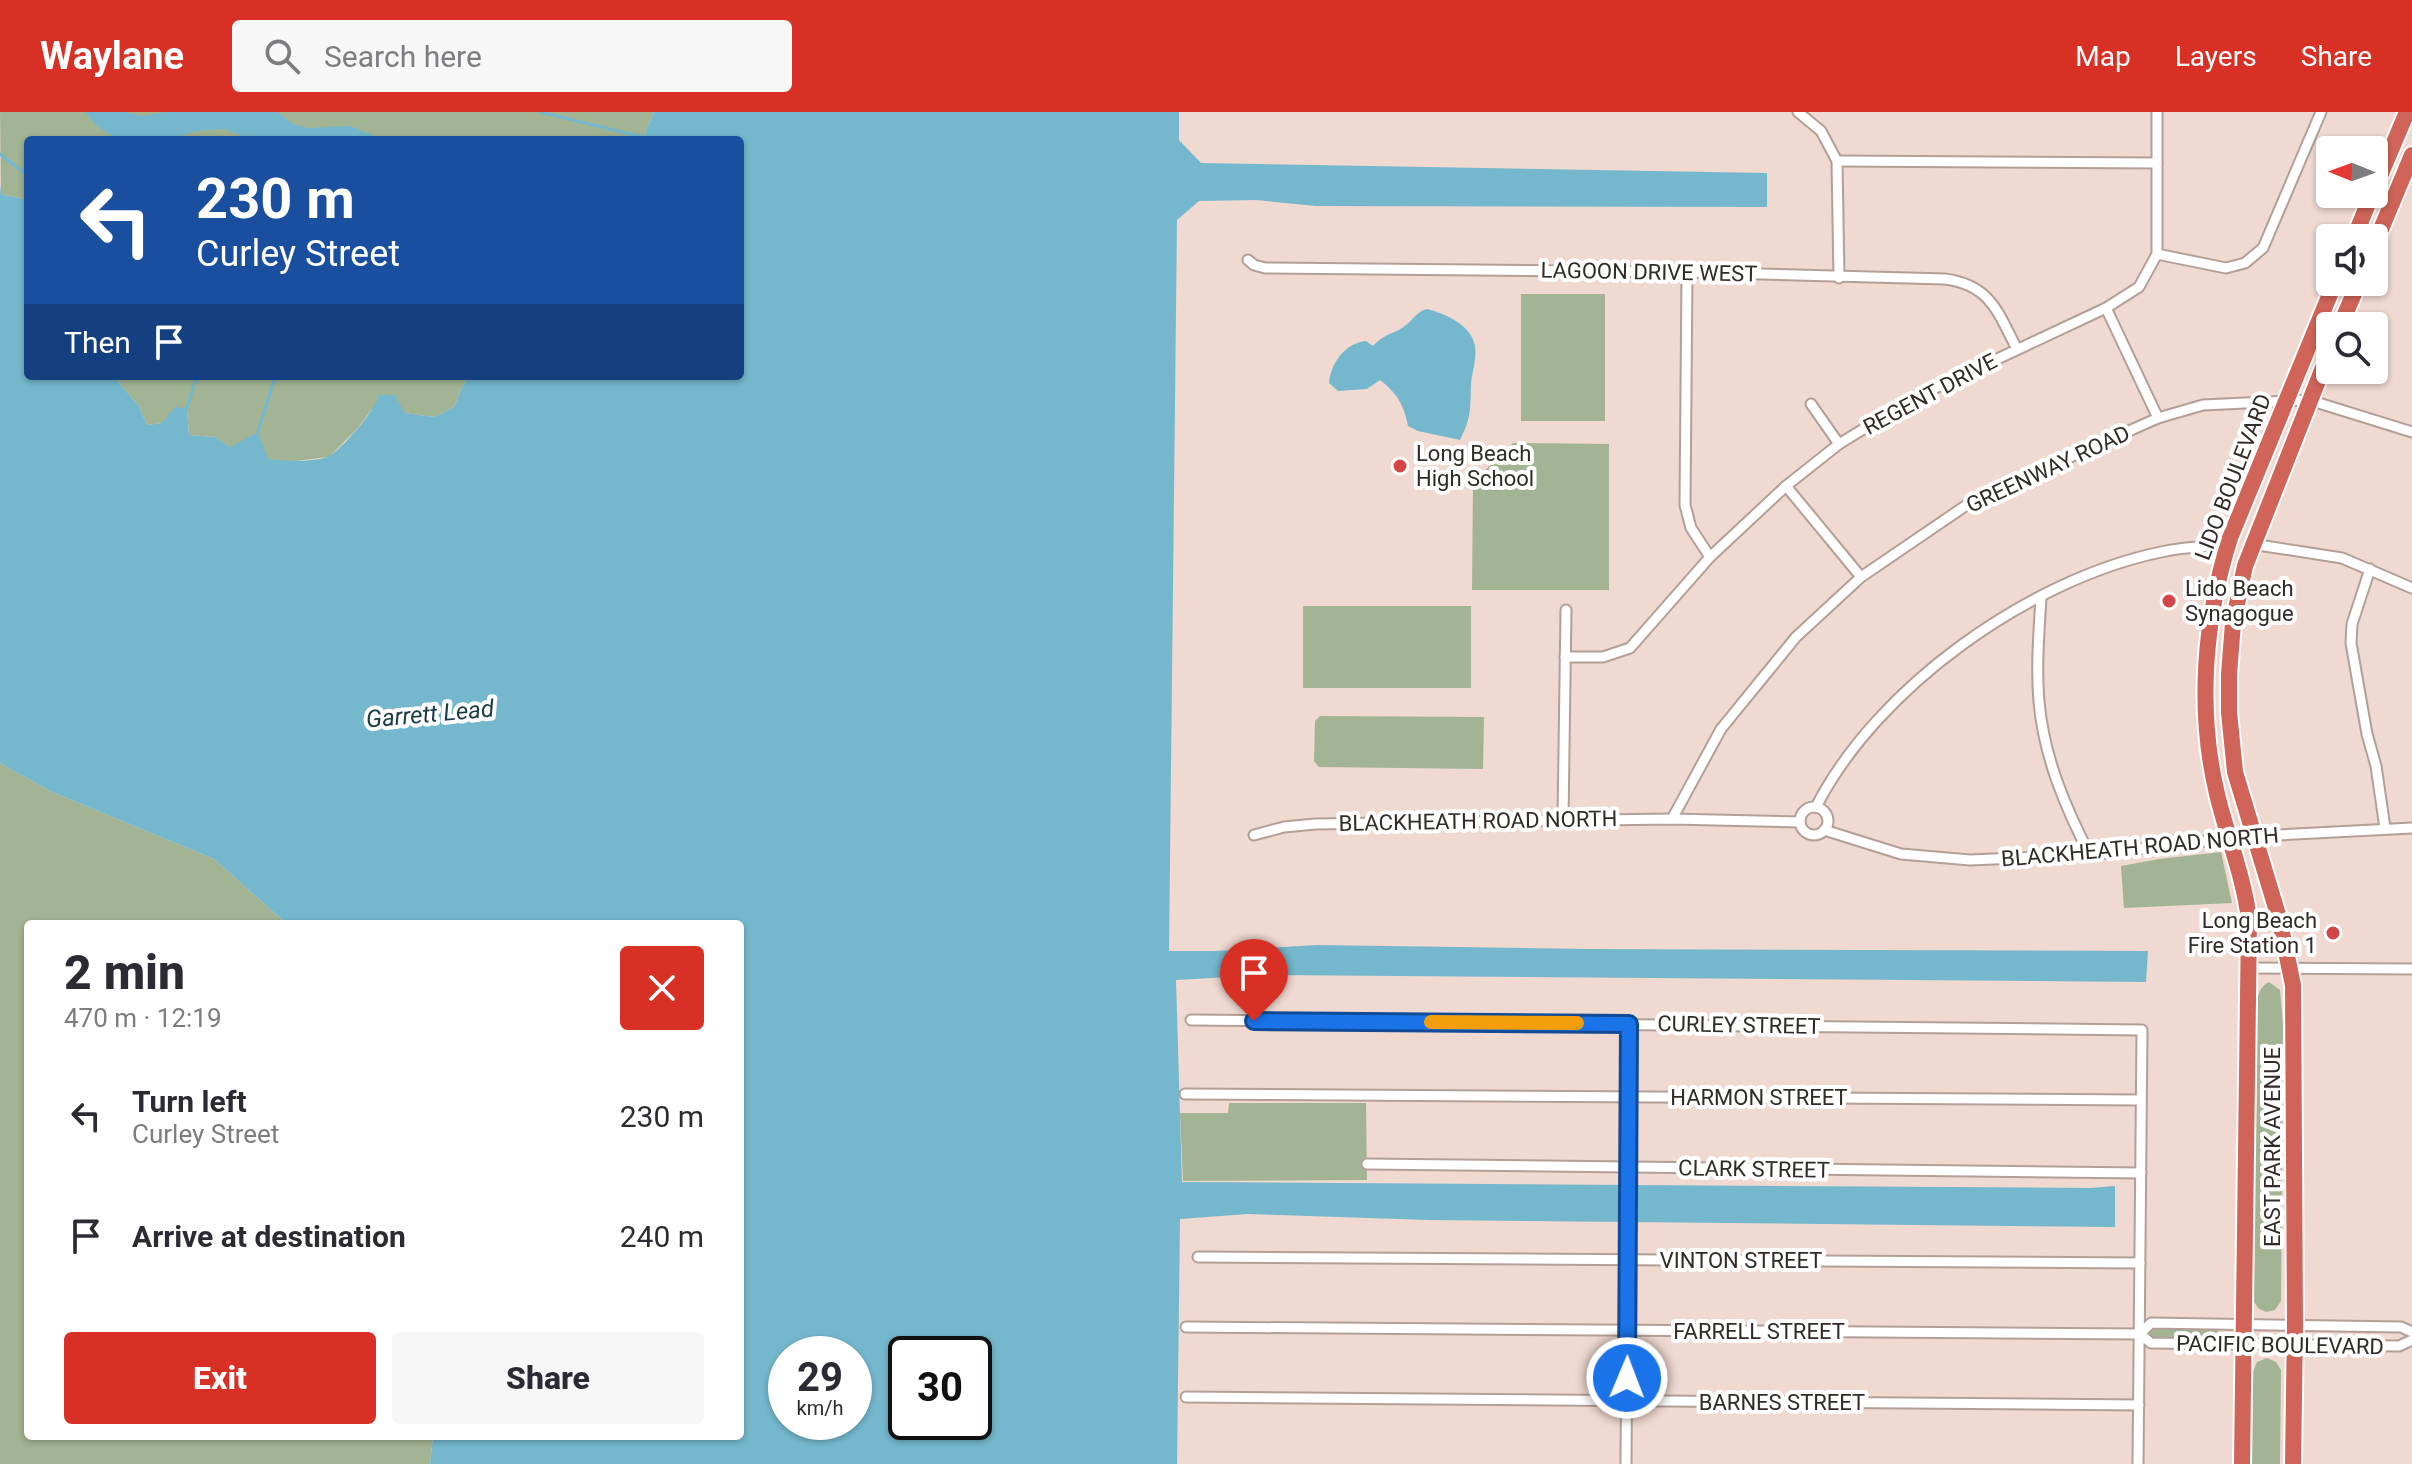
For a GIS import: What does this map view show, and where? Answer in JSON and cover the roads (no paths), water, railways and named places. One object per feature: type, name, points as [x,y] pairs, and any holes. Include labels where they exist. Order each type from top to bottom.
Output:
[{"type":"highway","points":[[2388,157],[2407,112]]},
{"type":"highway","points":[[2383,224],[2412,155]]},
{"type":"highway","name":"LIDO BOULEVARD","points":[[2229,838],[2213,774],[2206,700],[2214,598],[2228,545],[2329,296]]},
{"type":"highway","name":"LIDO BOULEVARD","points":[[2253,836],[2235,772],[2229,712],[2233,623],[2240,583],[2252,544],[2316,383]]},
{"type":"highway","name":"EAST PARK AVENUE","points":[[2253,836],[2279,918],[2294,1000],[2293,1464]]},
{"type":"highway","name":"EAST PARK AVENUE","points":[[2229,838],[2247,904],[2242,1464]]},
{"type":"street","points":[[1798,112],[1821,131],[1837,161],[1839,278]]},
{"type":"street","points":[[2157,112],[2157,254],[2226,268],[2245,263],[2263,248],[2321,112]]},
{"type":"street","points":[[1837,161],[2157,163]]},
{"type":"street","name":"REGENT DRIVE","points":[[1565,657],[1603,657],[1630,648],[1710,557],[1786,486],[1839,444],[1914,398],[2106,308],[2139,287],[2157,254]]},
{"type":"street","name":"LAGOON DRIVE WEST","points":[[1248,260],[1265,268],[1687,272],[1945,279],[1969,284],[1991,301],[2017,349]]},
{"type":"street","points":[[1687,272],[1685,505],[1691,528],[1710,557]]},
{"type":"street","points":[[2106,308],[2158,418]]},
{"type":"street","name":"GREENWAY ROAD","points":[[1672,819],[1721,729],[1796,637],[1861,577],[1974,500],[2158,418],[2203,405],[2309,400],[2412,432]]},
{"type":"street","points":[[1811,404],[1839,444]]},
{"type":"street","points":[[1786,486],[1861,577]]},
{"type":"street","points":[[2252,544],[2327,554],[2412,588]]},
{"type":"street","points":[[1816,807],[1854,747],[1904,693],[1969,640],[2041,597],[2090,574],[2140,557],[2173,550],[2228,545]]},
{"type":"street","points":[[2370,569],[2352,624],[2351,643],[2385,828]]},
{"type":"street","points":[[2041,597],[2038,683],[2044,734],[2061,793],[2090,855]]},
{"type":"street","points":[[1563,819],[1566,610]]},
{"type":"street","points":[[1816,807],[1824,811],[1827,818],[1824,830],[1811,834],[1803,830],[1800,822],[1805,810],[1816,807]]},
{"type":"street","name":"BLACKHEATH ROAD NORTH","points":[[1254,835],[1284,827],[1315,824],[1563,819],[1800,822]]},
{"type":"street","name":"BLACKHEATH ROAD NORTH","points":[[1824,830],[1901,854],[1970,860],[2090,855],[2229,838],[2412,828]]},
{"type":"street","points":[[2248,968],[2412,969]]},
{"type":"street","name":"CURLEY STREET","points":[[1191,1020],[2142,1030],[2141,1100]]},
{"type":"street","points":[[1626,1464],[1629,1024]]},
{"type":"street","name":"HARMON STREET","points":[[1185,1094],[2141,1100]]},
{"type":"street","points":[[2138,1464],[2141,1100]]},
{"type":"street","name":"CLARK STREET","points":[[1367,1164],[1628,1173],[2141,1173]]},
{"type":"street","name":"VINTON STREET","points":[[1198,1257],[2140,1263]]},
{"type":"street","name":"PACIFIC BOULEVARD","points":[[2412,1332],[2401,1327],[2151,1323],[2140,1334],[2151,1343],[2243,1346],[2399,1346],[2412,1340]]},
{"type":"street","name":"FARRELL STREET","points":[[1186,1327],[2140,1334]]},
{"type":"street","name":"BARNES STREET","points":[[1186,1397],[2139,1405]]},
{"type":"water","points":[[85,112],[124,112],[143,116],[165,112],[277,112],[293,124],[308,128],[350,126],[375,136],[242,136],[225,129],[197,131],[181,136],[112,136],[96,125]]},
{"type":"water","name":"Garrett Lead","points":[[654,112],[1179,112],[1179,140],[1201,163],[1767,173],[1767,207],[1316,206],[1256,200],[1199,201],[1177,220],[1169,951],[1317,945],[2148,951],[2146,982],[1265,975],[1176,980],[1182,1182],[2115,1186],[2115,1227],[1429,1220],[1248,1214],[1180,1219],[1177,1464],[430,1464],[433,1440],[744,1440],[744,920],[283,920],[214,859],[50,791],[0,763],[0,183],[1,194],[24,199],[24,380],[116,380],[139,406],[147,425],[162,423],[175,407],[187,408],[189,435],[215,437],[230,447],[258,432],[268,459],[291,461],[331,455],[366,418],[379,395],[395,395],[405,413],[434,417],[454,407],[466,380],[744,380],[744,136],[644,136]]},
{"type":"water","points":[[1427,309],[1449,317],[1463,326],[1473,338],[1475,355],[1470,413],[1460,440],[1408,426],[1399,400],[1380,380],[1367,389],[1338,391],[1329,383],[1336,361],[1346,350],[1366,341],[1373,346]]},
{"type":"waterway","points":[[540,112],[639,136]]},
{"type":"waterway","points":[[0,154],[24,173]]},
{"type":"waterway","points":[[187,408],[196,380]]},
{"type":"waterway","points":[[258,432],[274,380]]},
{"type":"place","name":"Long Beach High School","points":[[1400,466]]},
{"type":"place","name":"Lido Beach Synagogue","points":[[2169,601]]},
{"type":"place","name":"Long Beach Fire Station 1","points":[[2333,933]]}]
